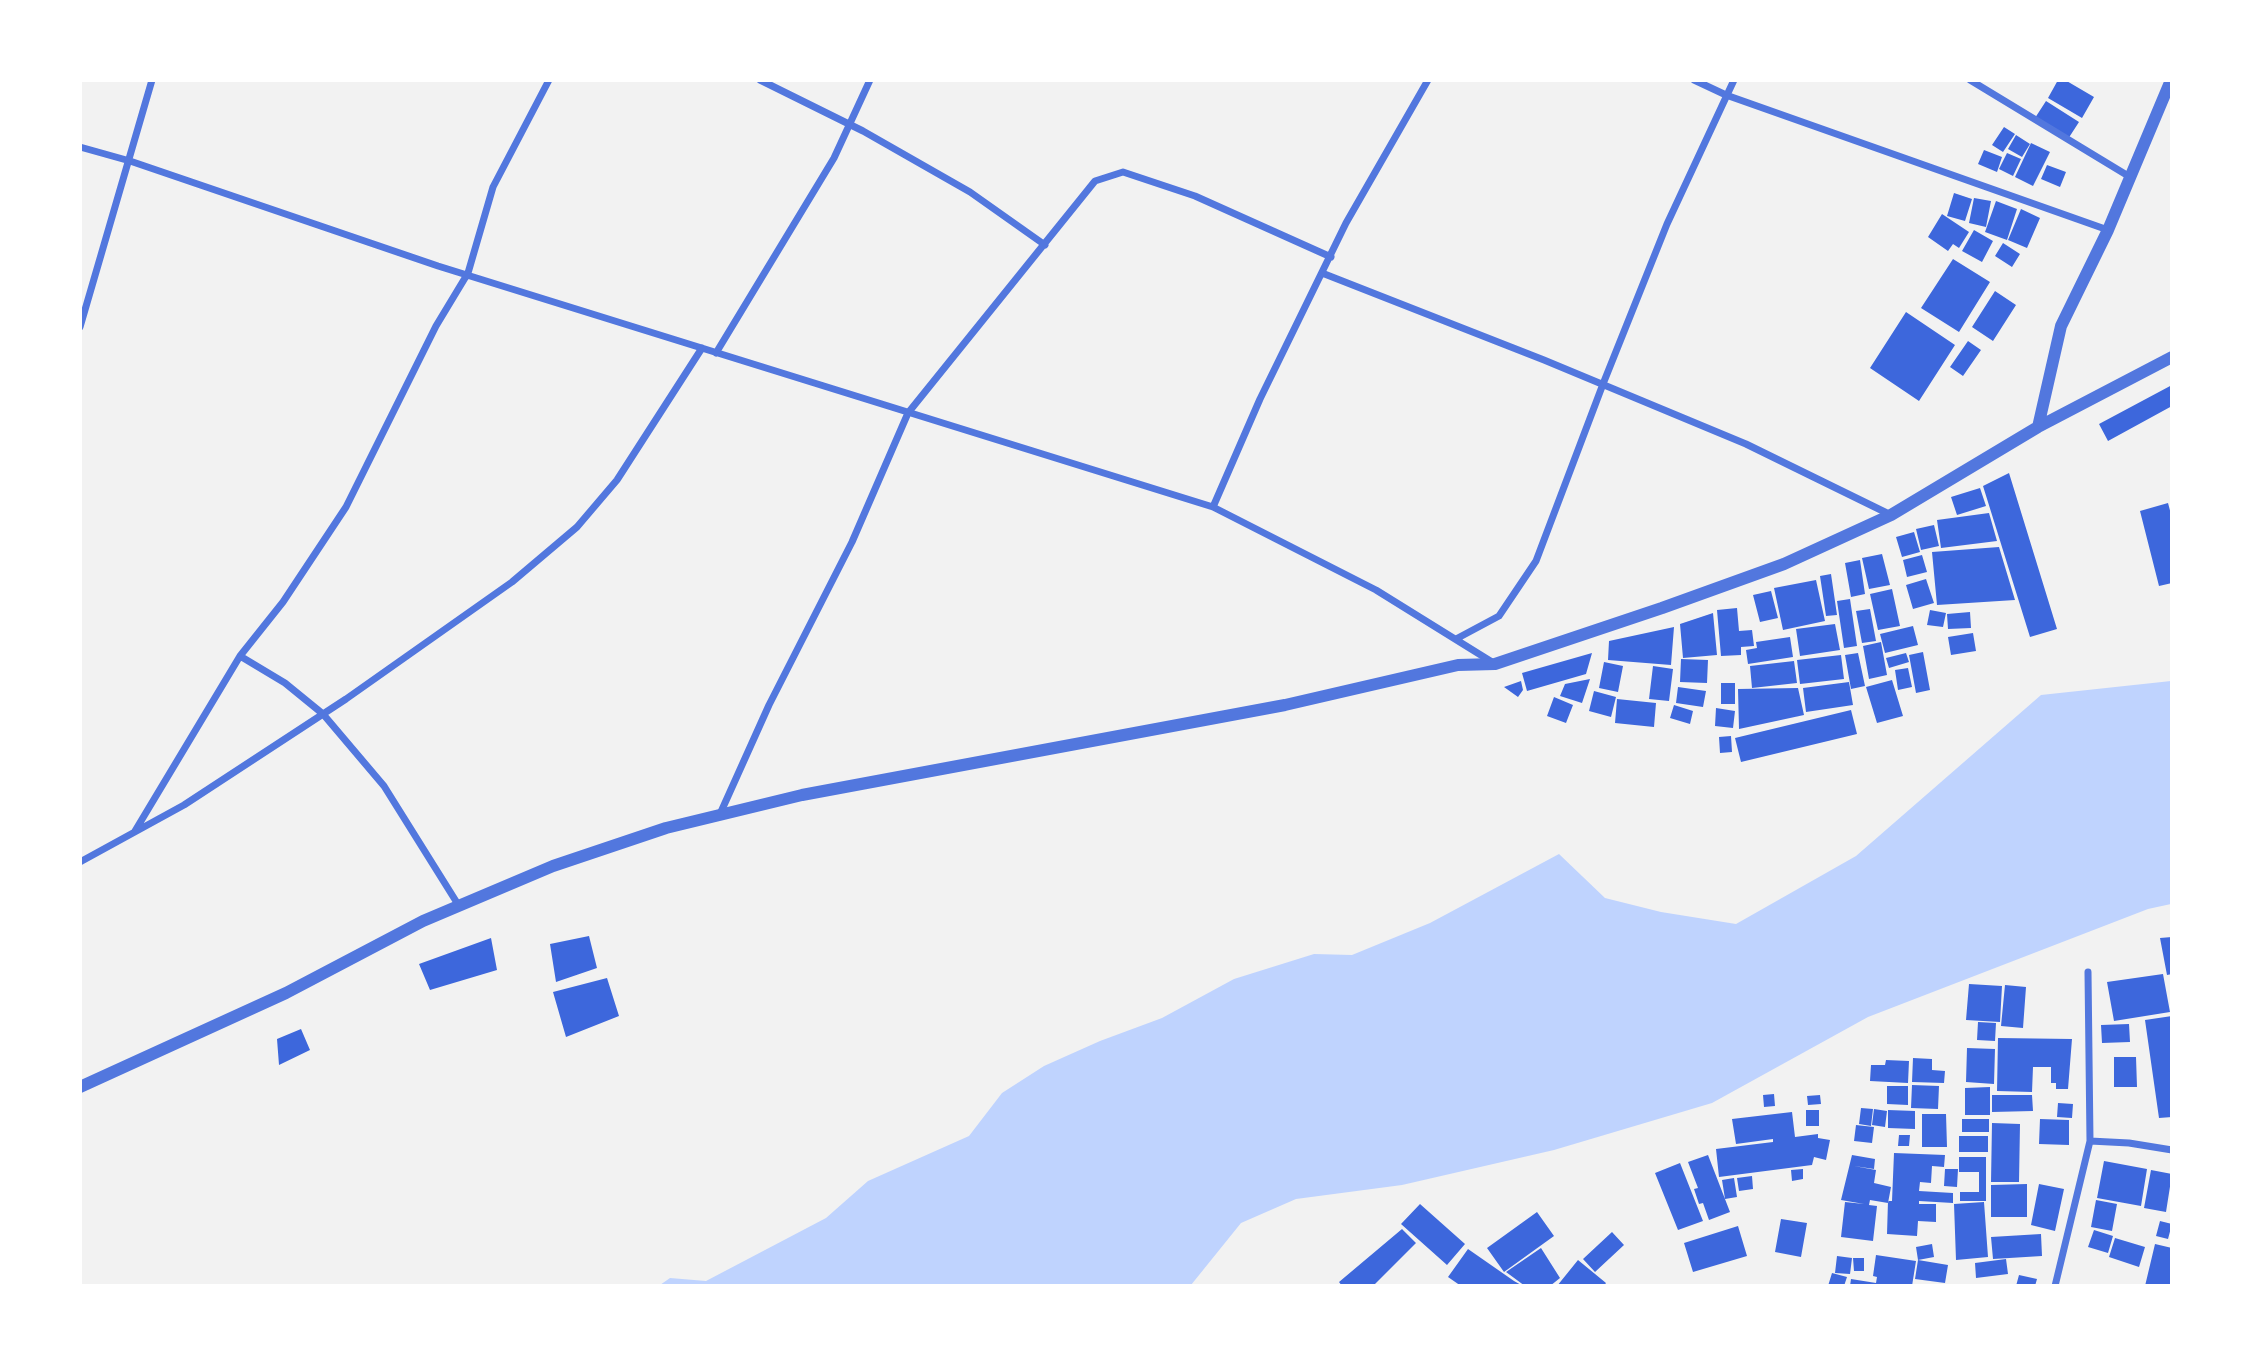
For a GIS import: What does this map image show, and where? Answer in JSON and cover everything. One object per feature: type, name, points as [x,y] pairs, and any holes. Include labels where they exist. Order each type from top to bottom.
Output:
[{"type":"street","points":[[80,327],[152,80]]},
{"type":"street","points":[[135,831],[240,656],[283,601],[346,507],[436,326],[467,273],[493,187],[549,80]]},
{"type":"street","points":[[760,80],[850,125],[970,192],[1045,245]]},
{"type":"street","points":[[716,353],[834,158],[870,80]]},
{"type":"street","points":[[1213,507],[1260,399],[1346,223],[1429,80]]},
{"type":"street","points":[[1694,80],[1726,95],[2108,230]]},
{"type":"street","points":[[1457,639],[1499,616],[1536,561],[1667,224],[1734,80]]},
{"type":"street","points":[[1969,80],[2130,177]]},
{"type":"street","points":[[2038,427],[2061,326],[2108,230],[2171,80]]},
{"type":"street","points":[[80,147],[130,161],[438,266],[1213,507],[1376,590],[1495,663]]},
{"type":"street","points":[[720,815],[769,705],[852,542],[908,413],[1095,181],[1124,172],[1195,196],[1331,257]]},
{"type":"street","points":[[1322,274],[1603,384],[1746,444],[1891,515]]},
{"type":"street","points":[[80,862],[184,805],[323,714],[512,582],[577,527],[617,480],[702,348]]},
{"type":"street","points":[[80,1087],[286,993],[423,921],[554,866],[666,828],[802,795],[1285,705],[1458,665],[1495,663],[1662,608],[1784,564],[1891,515],[2038,427],[2172,357]]},
{"type":"street","points":[[240,656],[285,683],[323,714],[384,786],[459,906]]},
{"type":"street","points":[[2054,1286],[2090,1141],[2088,972]]},
{"type":"street","points":[[2090,1141],[2129,1143],[2172,1150]]},
{"type":"water","points":[[2171,681],[2171,904],[2148,909],[1868,1017],[1712,1103],[1554,1150],[1402,1185],[1296,1199],[1241,1223],[1191,1285],[660,1285],[670,1278],[706,1281],[826,1218],[868,1181],[969,1136],[1002,1093],[1044,1066],[1162,1018],[1234,979],[1314,954],[1352,955],[1430,923],[1559,854],[1605,898],[1661,912],[1736,924],[1856,856],[2041,695]]},
{"type":"building","points":[[2058,80],[2065,80],[2094,97],[2082,118],[2048,98]]},
{"type":"building","points":[[2046,101],[2079,122],[2068,139],[2035,118]]},
{"type":"building","points":[[2004,127],[2015,134],[2003,152],[1992,145]]},
{"type":"building","points":[[2016,135],[2030,144],[2022,157],[2008,149]]},
{"type":"building","points":[[2031,143],[2050,152],[2033,186],[2015,177]]},
{"type":"building","points":[[1984,150],[2002,157],[1997,172],[1978,164]]},
{"type":"building","points":[[2007,153],[2021,159],[2013,176],[1999,169]]},
{"type":"building","points":[[2047,165],[2066,172],[2060,187],[2041,179]]},
{"type":"building","points":[[1954,193],[1972,199],[1965,221],[1947,216]]},
{"type":"building","points":[[1974,198],[1991,201],[1986,227],[1969,223]]},
{"type":"building","points":[[1996,201],[2017,209],[2007,240],[1985,232]]},
{"type":"building","points":[[2021,209],[2040,218],[2027,248],[2008,240]]},
{"type":"building","points":[[1942,214],[1969,232],[1959,248],[1953,244],[1948,251],[1928,237]]},
{"type":"building","points":[[1974,230],[1993,241],[1982,262],[1962,251]]},
{"type":"building","points":[[2003,243],[2020,254],[2012,267],[1995,256]]},
{"type":"building","points":[[1953,259],[1990,282],[1959,332],[1921,308]]},
{"type":"building","points":[[1995,291],[2016,305],[1993,341],[1972,327]]},
{"type":"building","points":[[1906,312],[1955,345],[1919,401],[1870,368]]},
{"type":"building","points":[[1968,341],[1981,350],[1963,376],[1950,367]]},
{"type":"building","points":[[2172,385],[2172,406],[2108,441],[2099,424]]},
{"type":"building","points":[[2009,473],[2057,629],[2030,637],[1983,486]]},
{"type":"building","points":[[1980,488],[1986,506],[1957,515],[1951,497]]},
{"type":"building","points":[[2168,503],[2172,518],[2172,583],[2159,586],[2140,511]]},
{"type":"building","points":[[1989,513],[1997,541],[1941,548],[1937,520]]},
{"type":"building","points":[[1934,525],[1939,546],[1921,550],[1916,529]]},
{"type":"building","points":[[1914,532],[1920,552],[1902,557],[1896,537]]},
{"type":"building","points":[[1999,547],[2015,600],[1937,605],[1932,552]]},
{"type":"building","points":[[1882,554],[1890,585],[1869,589],[1862,558]]},
{"type":"building","points":[[1922,555],[1927,572],[1907,577],[1903,560]]},
{"type":"building","points":[[1860,560],[1865,594],[1851,597],[1845,563]]},
{"type":"building","points":[[1831,574],[1837,615],[1826,616],[1820,576]]},
{"type":"building","points":[[1926,579],[1934,603],[1913,609],[1906,585]]},
{"type":"building","points":[[1816,580],[1825,621],[1783,630],[1774,588]]},
{"type":"building","points":[[1892,589],[1900,626],[1878,630],[1870,594]]},
{"type":"building","points":[[1771,591],[1778,618],[1760,622],[1753,595]]},
{"type":"building","points":[[1850,599],[1857,646],[1844,648],[1837,601]]},
{"type":"building","points":[[1737,608],[1739,631],[1752,630],[1754,646],[1741,647],[1741,655],[1721,656],[1717,610]]},
{"type":"building","points":[[1870,609],[1876,641],[1862,643],[1856,611]]},
{"type":"building","points":[[1930,610],[1946,613],[1943,627],[1927,625]]},
{"type":"building","points":[[1970,612],[1971,628],[1948,629],[1947,614]]},
{"type":"building","points":[[1713,613],[1717,655],[1683,658],[1680,624]]},
{"type":"building","points":[[1835,624],[1840,650],[1800,656],[1796,629]]},
{"type":"building","points":[[1913,626],[1918,645],[1885,653],[1880,634]]},
{"type":"building","points":[[1674,627],[1671,665],[1608,660],[1609,641]]},
{"type":"building","points":[[1973,633],[1976,651],[1951,655],[1948,637]]},
{"type":"building","points":[[1790,637],[1793,657],[1748,664],[1746,650],[1757,648],[1756,642]]},
{"type":"building","points":[[1881,642],[1887,675],[1869,679],[1863,646]]},
{"type":"building","points":[[1923,652],[1930,690],[1916,693],[1909,655]]},
{"type":"building","points":[[1592,653],[1586,674],[1527,691],[1522,673]]},
{"type":"building","points":[[1858,653],[1865,686],[1851,689],[1845,655]]},
{"type":"building","points":[[1906,653],[1909,662],[1889,668],[1886,658]]},
{"type":"building","points":[[1841,655],[1844,679],[1800,684],[1797,660]]},
{"type":"building","points":[[1681,659],[1708,660],[1707,683],[1680,682]]},
{"type":"building","points":[[1794,661],[1797,683],[1752,688],[1750,666]]},
{"type":"building","points":[[1604,662],[1623,666],[1618,692],[1599,688]]},
{"type":"building","points":[[1653,666],[1673,669],[1669,701],[1649,699]]},
{"type":"building","points":[[1908,668],[1912,687],[1898,690],[1895,670]]},
{"type":"building","points":[[1590,679],[1582,703],[1560,696],[1565,684]]},
{"type":"building","points":[[1892,680],[1903,716],[1877,723],[1866,687]]},
{"type":"building","points":[[1521,681],[1523,690],[1518,697],[1504,687]]},
{"type":"building","points":[[1849,682],[1853,705],[1806,712],[1803,688]]},
{"type":"building","points":[[1721,683],[1735,683],[1735,704],[1721,704]]},
{"type":"building","points":[[1678,687],[1706,691],[1703,707],[1676,703]]},
{"type":"building","points":[[1798,688],[1804,715],[1739,729],[1738,689]]},
{"type":"building","points":[[1594,691],[1616,697],[1611,717],[1589,711]]},
{"type":"building","points":[[1554,697],[1573,705],[1566,723],[1547,716]]},
{"type":"building","points":[[1617,699],[1656,703],[1654,727],[1615,723]]},
{"type":"building","points":[[1674,705],[1693,711],[1690,724],[1670,718]]},
{"type":"building","points":[[1716,708],[1735,711],[1733,728],[1715,726]]},
{"type":"building","points":[[1851,710],[1857,734],[1741,762],[1735,738]]},
{"type":"building","points":[[1731,736],[1732,752],[1720,753],[1719,737]]},
{"type":"building","points":[[589,936],[597,968],[556,982],[550,944]]},
{"type":"building","points":[[2172,937],[2172,974],[2167,975],[2160,938]]},
{"type":"building","points":[[491,938],[497,970],[430,990],[419,964]]},
{"type":"building","points":[[2163,974],[2170,1012],[2114,1021],[2107,982]]},
{"type":"building","points":[[607,978],[619,1016],[566,1037],[553,992]]},
{"type":"building","points":[[1969,984],[2002,986],[2000,1022],[1966,1020]]},
{"type":"building","points":[[2005,985],[2026,987],[2023,1028],[2001,1026]]},
{"type":"building","points":[[2172,1016],[2172,1117],[2159,1118],[2145,1020]]},
{"type":"building","points":[[1978,1022],[1996,1023],[1995,1041],[1977,1040]]},
{"type":"building","points":[[2129,1024],[2130,1042],[2102,1043],[2101,1025]]},
{"type":"building","points":[[301,1029],[310,1050],[279,1065],[277,1039]]},
{"type":"building","points":[[1998,1038],[2072,1039],[2068,1089],[2056,1089],[2056,1083],[2051,1083],[2051,1067],[2033,1067],[2032,1092],[1997,1091]]},
{"type":"building","points":[[1967,1048],[1995,1049],[1994,1084],[1966,1082]]},
{"type":"building","points":[[2114,1057],[2136,1057],[2137,1087],[2114,1087]]},
{"type":"building","points":[[1913,1058],[1932,1059],[1932,1070],[1945,1071],[1944,1083],[1912,1082]]},
{"type":"building","points":[[1886,1060],[1909,1061],[1908,1083],[1870,1081],[1871,1065],[1885,1065]]},
{"type":"building","points":[[1912,1085],[1939,1086],[1938,1109],[1911,1108]]},
{"type":"building","points":[[1887,1086],[1908,1086],[1908,1105],[1887,1104]]},
{"type":"building","points":[[1990,1087],[1990,1115],[1965,1115],[1965,1088]]},
{"type":"building","points":[[1774,1094],[1775,1106],[1764,1107],[1763,1095]]},
{"type":"building","points":[[1820,1095],[1821,1104],[1808,1105],[1807,1096]]},
{"type":"building","points":[[1992,1095],[2032,1095],[2033,1111],[1992,1112]]},
{"type":"building","points":[[2058,1103],[2073,1104],[2072,1118],[2057,1117]]},
{"type":"building","points":[[1861,1108],[1873,1109],[1871,1126],[1859,1124]]},
{"type":"building","points":[[1874,1109],[1887,1111],[1885,1127],[1872,1125]]},
{"type":"building","points":[[1806,1110],[1819,1110],[1819,1126],[1806,1126]]},
{"type":"building","points":[[1888,1110],[1915,1111],[1915,1129],[1888,1128]]},
{"type":"building","points":[[1792,1112],[1795,1137],[1818,1134],[1818,1138],[1830,1140],[1826,1160],[1814,1157],[1812,1165],[1719,1177],[1716,1149],[1773,1142],[1773,1139],[1736,1144],[1732,1119]]},
{"type":"building","points":[[1922,1114],[1946,1114],[1947,1147],[1922,1147]]},
{"type":"building","points":[[1962,1119],[1989,1119],[1989,1132],[1962,1132]]},
{"type":"building","points":[[2040,1119],[2069,1120],[2069,1145],[2039,1144]]},
{"type":"building","points":[[1992,1123],[2020,1124],[2019,1182],[1991,1182]]},
{"type":"building","points":[[1856,1125],[1874,1127],[1872,1143],[1854,1141]]},
{"type":"building","points":[[1899,1135],[1910,1135],[1909,1146],[1898,1146]]},
{"type":"building","points":[[1959,1136],[1988,1136],[1988,1152],[1959,1152]]},
{"type":"building","points":[[1894,1153],[1945,1155],[1944,1167],[1932,1166],[1931,1183],[1920,1182],[1919,1191],[1953,1193],[1953,1203],[1919,1201],[1919,1204],[1936,1204],[1936,1222],[1918,1221],[1917,1236],[1887,1234],[1888,1201],[1892,1201]]},
{"type":"building","points":[[1708,1155],[1730,1212],[1709,1220],[1703,1203],[1699,1204],[1694,1189],[1698,1188],[1688,1162]]},
{"type":"building","points":[[1852,1155],[1875,1159],[1874,1169],[1854,1166],[1876,1170],[1874,1183],[1891,1187],[1888,1203],[1870,1200],[1869,1205],[1877,1206],[1873,1241],[1841,1237],[1845,1202],[1864,1204],[1841,1200]]},
{"type":"building","points":[[1959,1157],[1986,1157],[1986,1201],[1960,1201],[1960,1192],[1979,1192],[1979,1172],[1959,1172]]},
{"type":"building","points":[[2104,1161],[2147,1169],[2141,1206],[2097,1198]]},
{"type":"building","points":[[1680,1163],[1703,1221],[1678,1230],[1655,1173]]},
{"type":"building","points":[[1803,1169],[1803,1179],[1792,1181],[1791,1170]]},
{"type":"building","points":[[1945,1169],[1958,1169],[1957,1187],[1944,1186]]},
{"type":"building","points":[[2151,1170],[2172,1174],[2166,1212],[2144,1208]]},
{"type":"building","points":[[1752,1176],[1753,1189],[1739,1191],[1737,1178]]},
{"type":"building","points":[[1734,1178],[1737,1197],[1725,1199],[1722,1180]]},
{"type":"building","points":[[2027,1184],[2027,1217],[1991,1217],[1991,1185]]},
{"type":"building","points":[[2039,1184],[2064,1189],[2055,1231],[2031,1225]]},
{"type":"building","points":[[2096,1200],[2117,1204],[2112,1231],[2091,1227]]},
{"type":"building","points":[[1984,1202],[1988,1257],[1956,1260],[1954,1204]]},
{"type":"building","points":[[1420,1204],[1465,1244],[1447,1265],[1401,1224]]},
{"type":"building","points":[[1537,1212],[1554,1236],[1504,1272],[1487,1248]]},
{"type":"building","points":[[1781,1219],[1807,1223],[1801,1257],[1775,1252]]},
{"type":"building","points":[[2160,1221],[2172,1224],[2168,1239],[2156,1236]]},
{"type":"building","points":[[1738,1226],[1747,1256],[1693,1272],[1684,1243]]},
{"type":"building","points":[[1402,1229],[1416,1243],[1373,1286],[1342,1286],[1339,1282]]},
{"type":"building","points":[[2094,1230],[2113,1236],[2108,1253],[2088,1247]]},
{"type":"building","points":[[1612,1232],[1624,1245],[1595,1272],[1583,1259]]},
{"type":"building","points":[[2041,1234],[2042,1256],[1993,1259],[1991,1237]]},
{"type":"building","points":[[2115,1238],[2145,1247],[2139,1267],[2109,1257]]},
{"type":"building","points":[[1932,1244],[1934,1257],[1918,1260],[1916,1247]]},
{"type":"building","points":[[2155,1244],[2172,1248],[2172,1286],[2145,1286]]},
{"type":"building","points":[[1541,1248],[1560,1278],[1550,1286],[1525,1286],[1506,1272]]},
{"type":"building","points":[[1468,1249],[1523,1286],[1461,1286],[1448,1277]]},
{"type":"building","points":[[1876,1255],[1916,1261],[1912,1286],[1850,1286],[1851,1279],[1876,1283],[1877,1277],[1873,1276]]},
{"type":"building","points":[[1837,1256],[1852,1258],[1850,1274],[1835,1273]]},
{"type":"building","points":[[1853,1258],[1864,1258],[1864,1271],[1854,1271]]},
{"type":"building","points":[[2006,1259],[2008,1274],[1976,1278],[1975,1263]]},
{"type":"building","points":[[1578,1260],[1606,1283],[1604,1286],[1557,1286]]},
{"type":"building","points":[[1918,1260],[1948,1265],[1945,1283],[1915,1279]]},
{"type":"building","points":[[1832,1273],[1847,1277],[1844,1286],[1828,1286]]},
{"type":"building","points":[[2019,1275],[2037,1279],[2035,1286],[2016,1286]]}]
